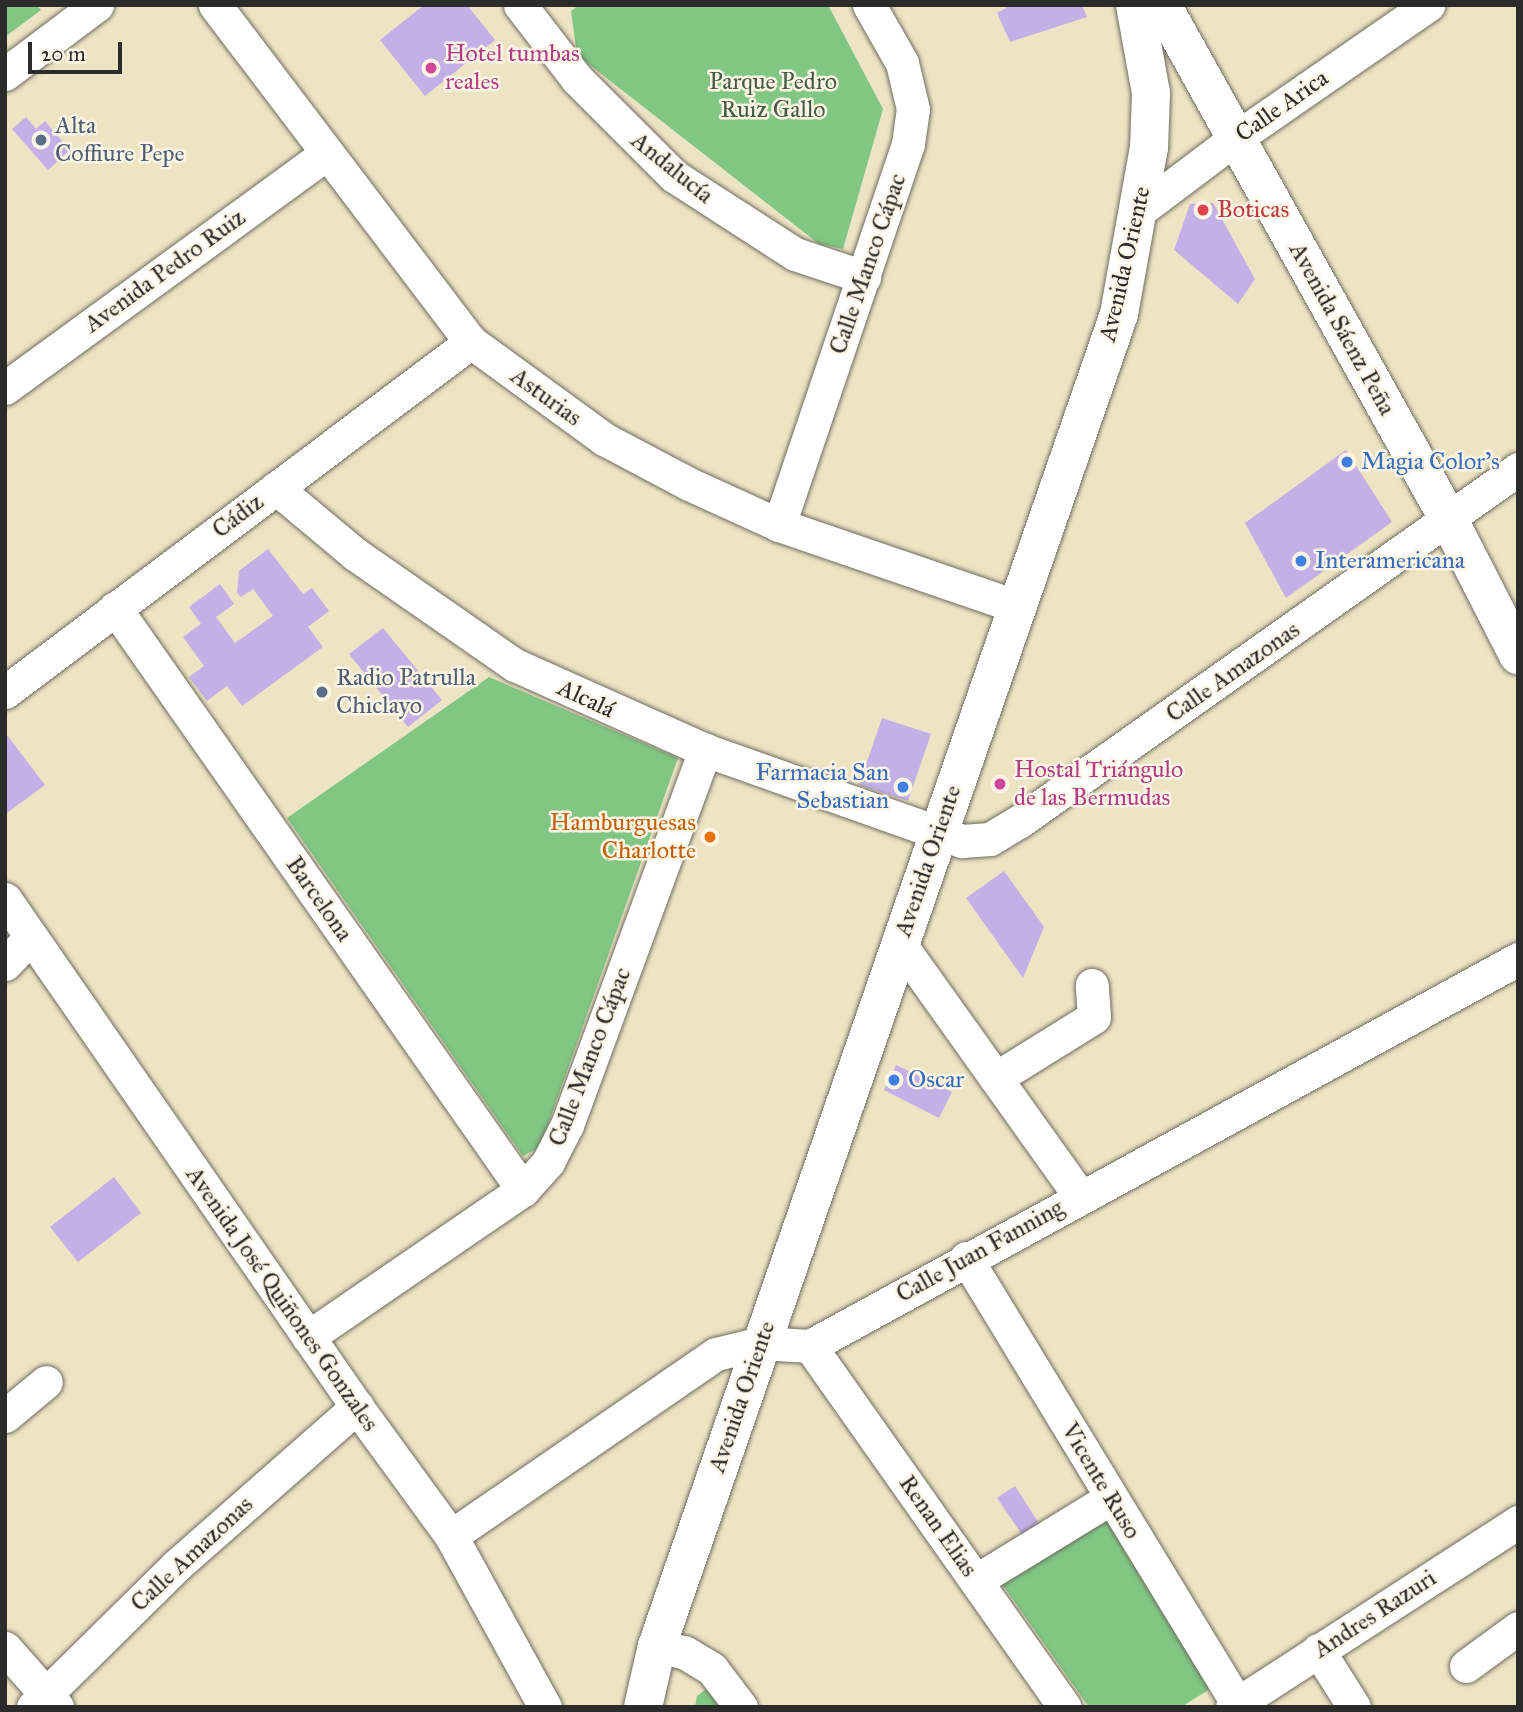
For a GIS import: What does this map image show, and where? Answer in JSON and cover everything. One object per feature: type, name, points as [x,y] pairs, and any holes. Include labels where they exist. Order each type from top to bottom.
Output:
[{"type":"main road","name":"Avenida Oriente","points":[[643,1707],[657,1646],[1015,606],[1119,314],[1139,211],[1151,93],[1135,5]]},
{"type":"main road","name":"Avenida Sáenz Peña","points":[[1163,5],[1448,520],[1518,654]]},
{"type":"street","points":[[5,74],[96,5]]},
{"type":"street","name":"Asturias","points":[[215,5],[325,155],[471,342],[604,439],[779,525],[1015,606]]},
{"type":"street","name":"Andalucía","points":[[520,5],[577,79],[674,176],[795,254],[864,277]]},
{"type":"street","name":"Calle Manco Cápac","points":[[779,525],[908,144],[913,108],[902,64],[869,5]]},
{"type":"street","name":"Calle Arica","points":[[1139,211],[1236,138],[1428,5]]},
{"type":"street","name":"Avenida Pedro Ruiz","points":[[5,388],[325,155]]},
{"type":"street","name":"Cádiz","points":[[5,692],[471,342]]},
{"type":"street","name":"Calle Amazonas","points":[[937,835],[962,841],[990,839],[1020,821],[1518,469]]},
{"type":"street","name":"Alcalá","points":[[276,488],[377,570],[515,665],[705,750],[937,835]]},
{"type":"street","name":"Barcelona","points":[[114,608],[523,1190]]},
{"type":"street","name":"Calle Manco Cápac","points":[[308,1337],[523,1190],[548,1162],[567,1125],[705,750]]},
{"type":"street","name":"Avenida José Quiñones Gonzales","points":[[5,900],[357,1407],[451,1536],[545,1707]]},
{"type":"street","points":[[5,964],[32,937]]},
{"type":"street","points":[[900,944],[1080,1196]]},
{"type":"street","name":"Calle Juan Fanning","points":[[810,1346],[966,1258],[1518,959]]},
{"type":"street","points":[[996,1078],[1063,1036]]},
{"type":"street","name":"Vicente Ruso","points":[[966,1258],[1234,1705]]},
{"type":"street","points":[[451,1536],[716,1354],[761,1343],[810,1346]]},
{"type":"street","name":"Renan Elias","points":[[810,1346],[1065,1707]]},
{"type":"street","points":[[5,1416],[46,1382]]},
{"type":"street","name":"Calle Amazonas","points":[[45,1703],[177,1565],[357,1407]]},
{"type":"street","points":[[977,1580],[1111,1498]]},
{"type":"street","name":"Andres Razuri","points":[[1234,1705],[1518,1522]]},
{"type":"street","points":[[1466,1666],[1518,1628]]},
{"type":"street","points":[[657,1646],[684,1652],[712,1669],[741,1707]]},
{"type":"street","points":[[5,1648],[45,1703]]},
{"type":"street","points":[[1318,1650],[1354,1707]]},
{"type":"green space","points":[[5,5],[37,5],[41,10],[5,37]]},
{"type":"green space","name":"Parque Pedro Ruiz Gallo","points":[[579,5],[828,5],[883,109],[843,249],[819,244],[577,55],[571,11]]},
{"type":"green space","points":[[489,677],[678,758],[540,1147],[523,1156],[287,818]]},
{"type":"green space","points":[[1107,1521],[1210,1689],[1181,1707],[1089,1707],[1002,1584]]},
{"type":"green space","points":[[709,1687],[734,1707],[695,1707],[697,1696]]},
{"type":"building","name":"Hotel tumbas reales","points":[[424,5],[467,5],[495,40],[425,96],[380,40]]},
{"type":"building","points":[[1011,5],[1082,5],[1087,17],[1010,42],[997,13]]},
{"type":"building","name":"Alta Coffiure Pepe","points":[[26,117],[36,129],[45,121],[70,150],[48,170],[12,129]]},
{"type":"building","points":[[1213,203],[1255,279],[1238,304],[1174,250],[1190,204]]},
{"type":"building","name":"Interamericana","points":[[1346,450],[1392,522],[1286,598],[1245,523]]},
{"type":"building","points":[[268,549],[303,594],[312,588],[329,611],[308,627],[323,647],[242,706],[227,686],[207,701],[189,677],[204,666],[183,637],[201,624],[189,607],[220,584],[234,604],[216,617],[235,643],[273,616],[253,589],[241,597],[237,593],[239,571]]},
{"type":"building","points":[[383,628],[442,700],[408,727],[349,654]]},
{"type":"building","points":[[882,718],[931,734],[908,801],[859,785]]},
{"type":"building","points":[[7,735],[45,785],[7,813],[5,737]]},
{"type":"building","points":[[1004,871],[1044,927],[1023,978],[966,898]]},
{"type":"building","points":[[896,1065],[952,1092],[939,1118],[884,1090]]},
{"type":"building","points":[[114,1177],[141,1213],[78,1262],[50,1227]]},
{"type":"building","points":[[1015,1486],[1040,1525],[1023,1536],[997,1498]]},
{"type":"place","name":"Hotel tumbas reales","points":[[431,68]]},
{"type":"place","name":"Alta Coffiure Pepe","points":[[41,140]]},
{"type":"place","name":"Boticas","points":[[1203,210]]},
{"type":"place","name":"Magia Color's","points":[[1347,462]]},
{"type":"place","name":"Interamericana","points":[[1301,561]]},
{"type":"place","name":"Radio Patrulla Chiclayo","points":[[322,692]]},
{"type":"place","name":"Hostal Triángulo de las Bermudas","points":[[1000,784]]},
{"type":"place","name":"Farmacia San Sebastian","points":[[903,787]]},
{"type":"place","name":"Hamburguesas Charlotte","points":[[710,837]]},
{"type":"place","name":"Oscar","points":[[894,1080]]}]
